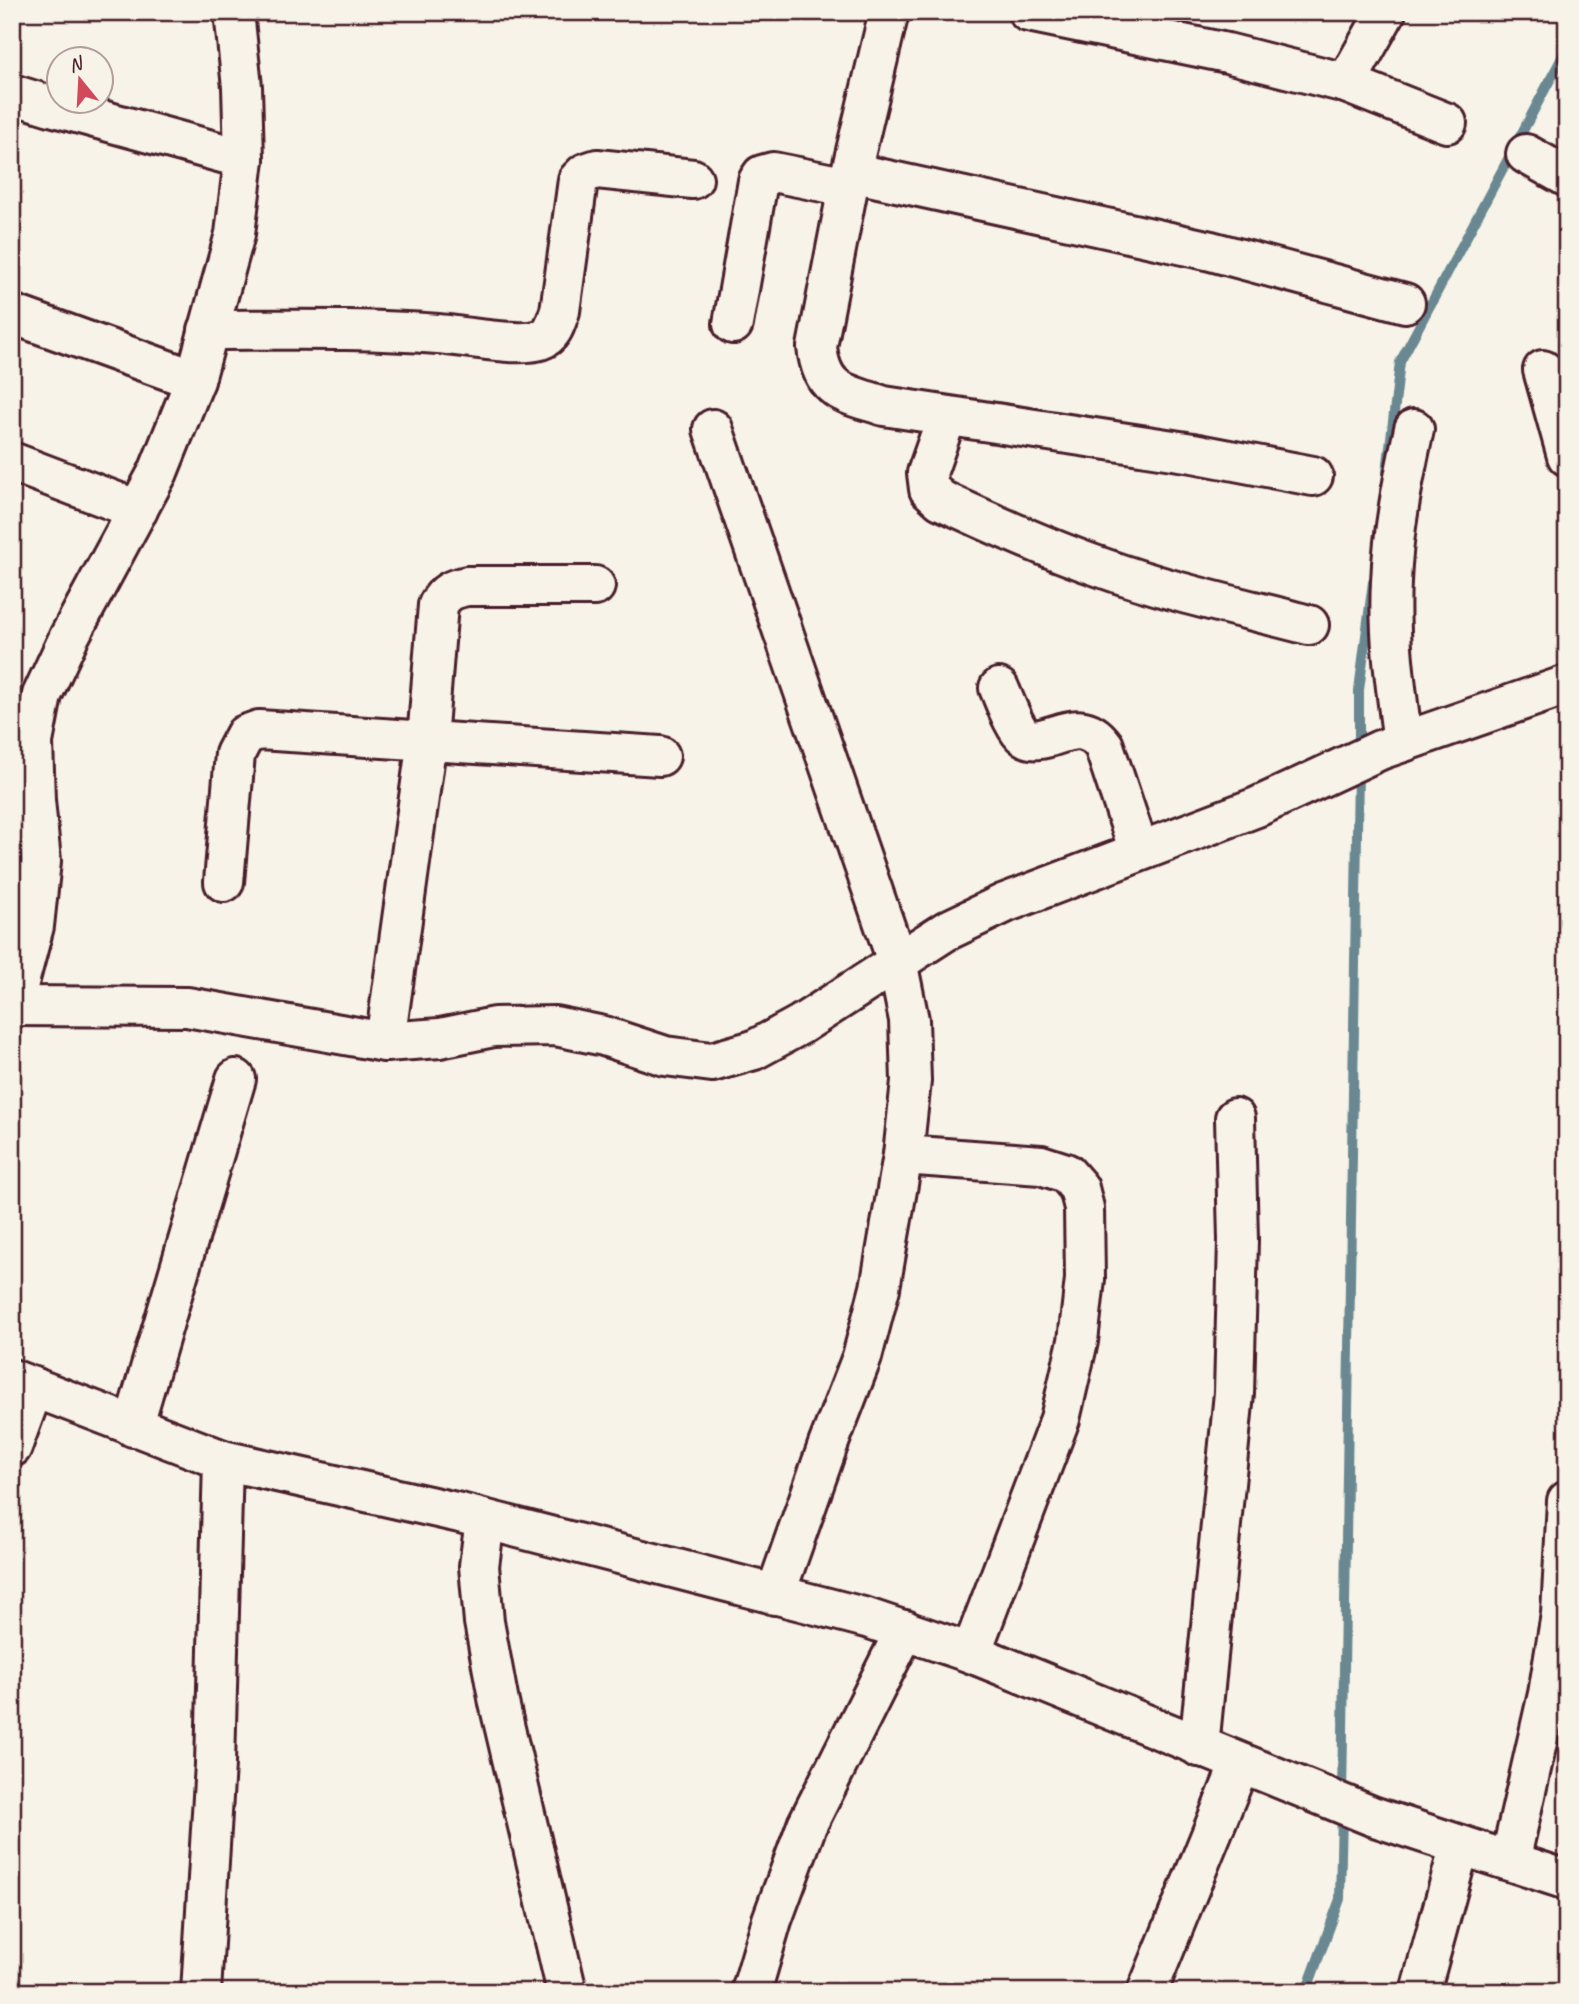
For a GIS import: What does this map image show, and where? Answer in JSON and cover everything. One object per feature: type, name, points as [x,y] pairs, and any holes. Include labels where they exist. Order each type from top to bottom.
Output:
[{"type":"street","points":[[234,12],[243,87],[244,159],[234,234],[195,380],[158,472],[69,637],[23,737],[35,800],[41,861],[34,926],[13,1007],[187,1007],[385,1042],[440,1038],[494,1027],[555,1026],[604,1036],[665,1056],[712,1062],[754,1050],[800,1025],[946,931],[1004,903],[1256,807],[1392,746],[1567,685]]},
{"type":"street","points":[[889,12],[850,179],[817,347],[819,367],[827,382],[844,393],[884,406],[1193,453],[1313,476]]},
{"type":"street","points":[[1028,12],[1227,53],[1346,83],[1447,123]]},
{"type":"street","points":[[1346,83],[1386,12]]},
{"type":"street","points":[[12,94],[244,159]]},
{"type":"street","points":[[1526,154],[1567,177]]},
{"type":"street","points":[[208,330],[364,330],[518,342],[540,340],[553,331],[560,311],[578,180],[585,173],[597,169],[693,179]]},
{"type":"street","points":[[733,324],[758,181],[762,175],[773,172],[850,179],[1211,251],[1405,303]]},
{"type":"street","points":[[12,314],[195,380]]},
{"type":"street","points":[[1543,370],[1567,456]]},
{"type":"street","points":[[947,416],[927,473],[929,489],[941,500],[1030,541],[1104,569],[1187,594],[1309,625]]},
{"type":"street","points":[[713,429],[897,961],[909,1020],[911,1081],[903,1155],[880,1289],[862,1357],[823,1457],[775,1595]]},
{"type":"street","points":[[1392,746],[1390,583],[1398,502],[1414,429]]},
{"type":"street","points":[[12,462],[138,510]]},
{"type":"street","points":[[385,1042],[427,740],[438,605],[443,596],[453,589],[467,586],[595,586]]},
{"type":"street","points":[[999,688],[1019,731],[1025,737],[1035,739],[1071,731],[1086,731],[1097,736],[1104,747],[1139,851]]},
{"type":"street","points":[[224,882],[235,754],[245,736],[259,730],[660,756]]},
{"type":"street","points":[[133,1427],[236,1079]]},
{"type":"street","points":[[1199,1747],[1234,1393],[1238,1240],[1235,1118]]},
{"type":"street","points":[[903,1155],[1041,1165],[1066,1173],[1079,1188],[1084,1208],[1085,1279],[1078,1341],[1060,1419],[971,1653]]},
{"type":"street","points":[[12,1447],[23,1383],[223,1460],[485,1520],[905,1630],[971,1653],[1372,1816],[1567,1880]]},
{"type":"street","points":[[201,1992],[215,1764],[223,1460]]},
{"type":"street","points":[[1510,1861],[1548,1694],[1561,1614],[1567,1501]]},
{"type":"street","points":[[485,1520],[479,1566],[484,1622],[499,1703],[567,1992]]},
{"type":"street","points":[[751,1992],[772,1920],[807,1825],[905,1630]]},
{"type":"street","points":[[1147,1992],[1240,1764]]},
{"type":"street","points":[[1420,1992],[1460,1844]]},
{"type":"waterway","points":[[1387,472],[1400,362],[1567,48]]},
{"type":"waterway","points":[[1359,750],[1359,690],[1373,582]]},
{"type":"waterway","points":[[1342,1797],[1358,770]]},
{"type":"waterway","points":[[1306,1992],[1340,1899],[1342,1813]]}]
